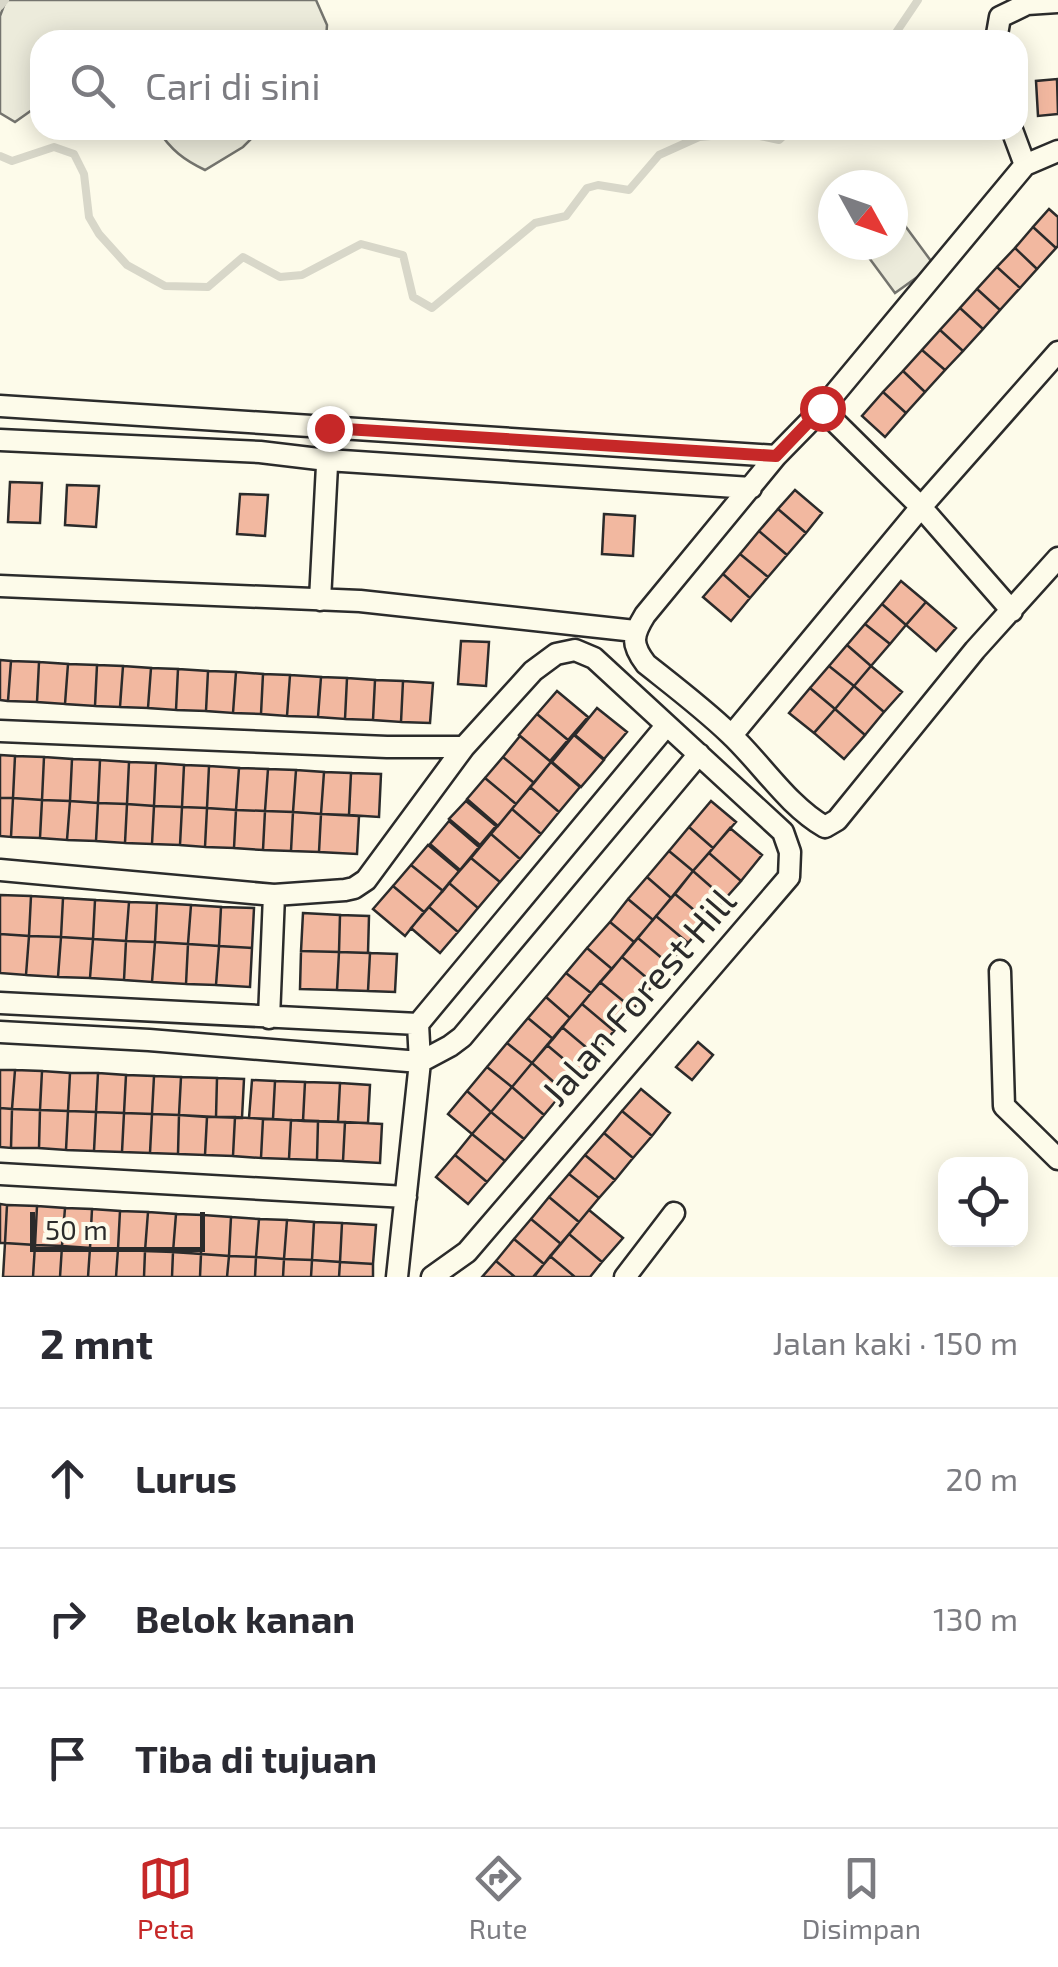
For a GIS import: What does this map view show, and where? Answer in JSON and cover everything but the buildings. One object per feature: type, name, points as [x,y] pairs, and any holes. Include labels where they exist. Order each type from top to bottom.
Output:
[{"type":"street","points":[[998,30],[1000,17],[1027,4],[1058,2]]},
{"type":"street","points":[[1016,140],[1025,165]]},
{"type":"street","points":[[1058,151],[1025,165],[822,408],[776,456],[645,615],[635,632],[635,650],[646,664],[732,735],[796,804],[824,827],[837,820],[975,650],[1058,558]]},
{"type":"street","points":[[732,735],[921,507],[1058,352]]},
{"type":"street","points":[[0,406],[776,456]]},
{"type":"street","points":[[822,408],[921,507],[1012,611]]},
{"type":"street","points":[[320,600],[329,428]]},
{"type":"street","points":[[0,440],[260,452],[327,460],[751,488]]},
{"type":"street","points":[[0,586],[360,600],[635,632]]},
{"type":"street","name":"Jalan Forest Hill","points":[[0,870],[274,895],[354,888],[366,880],[464,747],[533,671],[556,654],[575,650],[594,658],[782,832],[790,852],[789,876],[466,1252],[432,1277]]},
{"type":"street","points":[[398,1277],[420,1062],[418,1024],[666,726]]},
{"type":"street","points":[[0,730],[464,747]]},
{"type":"street","points":[[0,1032],[420,1062],[462,1037],[699,754]]},
{"type":"street","points":[[269,1018],[274,895]]},
{"type":"street","points":[[1000,972],[1004,1106],[1058,1159]]},
{"type":"street","points":[[0,1002],[418,1024]]},
{"type":"street","points":[[149,1040],[150,1010]]},
{"type":"street","points":[[0,1174],[406,1197]]},
{"type":"street","points":[[625,1277],[674,1213]]},
{"type":"shaded area","points":[[6,0],[316,0],[327,25],[327,30],[30,30],[30,111],[15,122],[0,113],[0,16]]},
{"type":"shaded area","points":[[166,140],[250,140],[205,170]]},
{"type":"shaded area","points":[[908,230],[934,265],[895,293],[871,260],[908,260]]},
{"type":"waterway","points":[[0,6],[5,0]]},
{"type":"waterway","points":[[898,30],[918,0]]},
{"type":"waterway","points":[[0,156],[12,161],[54,147],[74,154],[84,174],[89,217],[99,234],[127,265],[165,286],[208,287],[243,257],[280,277],[302,275],[361,244],[403,255],[413,297],[432,308],[535,223],[566,216],[587,188],[598,185],[629,190],[659,155],[692,140]]},
{"type":"route","points":[[329,428],[776,456],[822,408]]}]
